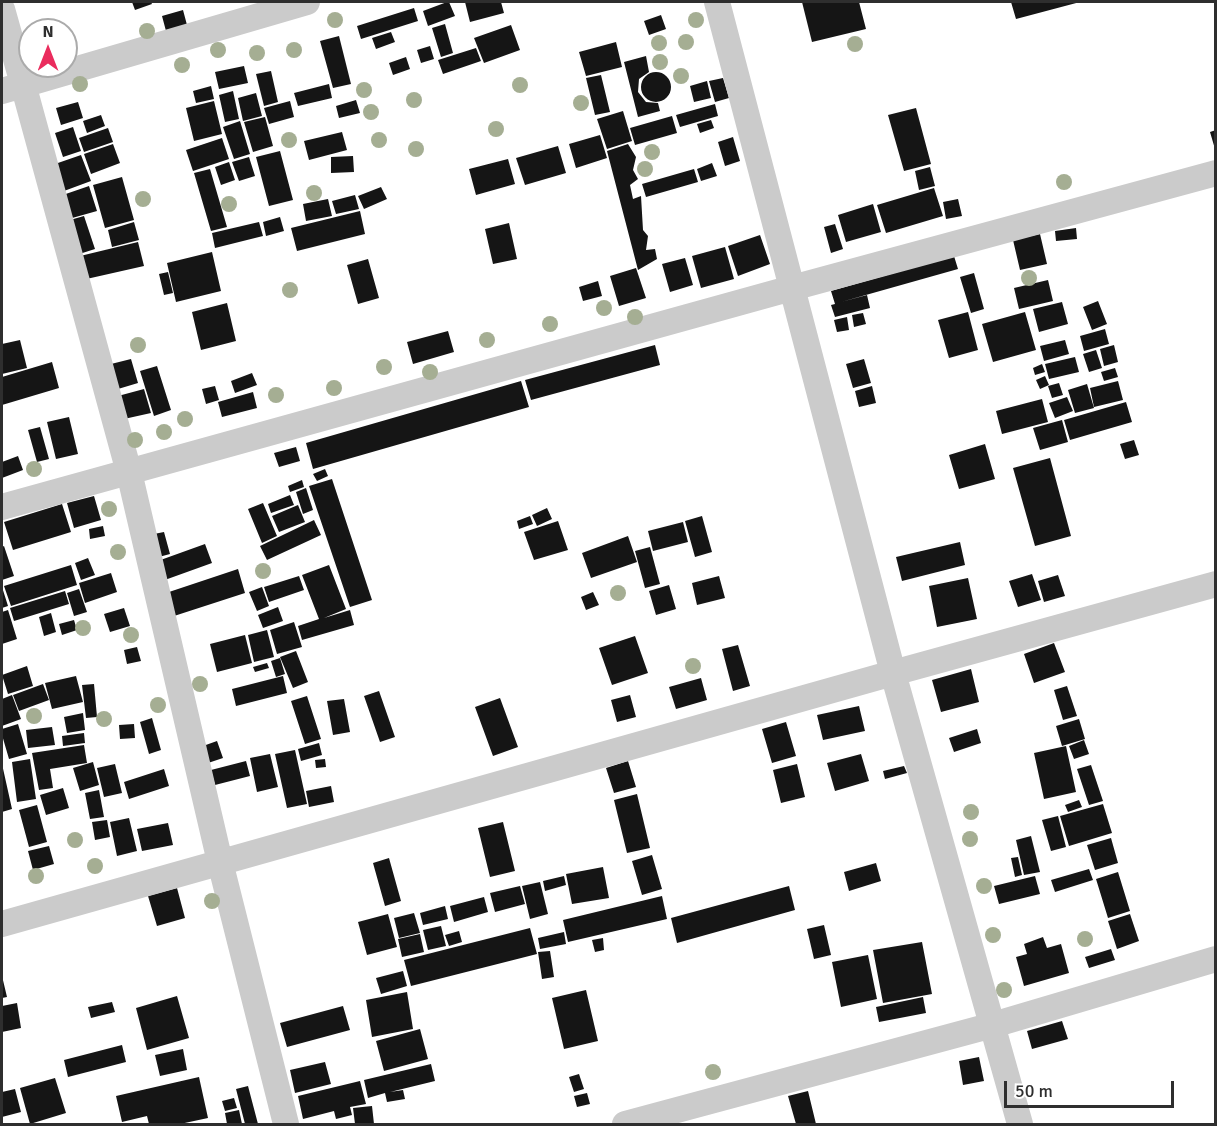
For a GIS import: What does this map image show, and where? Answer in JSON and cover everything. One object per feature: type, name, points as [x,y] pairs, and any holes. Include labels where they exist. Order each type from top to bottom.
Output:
[{"type":"street","points":[[12,88],[307,2]]},
{"type":"street","points":[[717,2],[892,673],[1020,1125]]},
{"type":"street","points":[[2,9],[12,88],[129,472],[220,862],[286,1125]]},
{"type":"street","points":[[2,507],[1215,173]]},
{"type":"street","points":[[2,924],[1215,584]]},
{"type":"street","points":[[625,1125],[993,1025],[1215,959]]},
{"type":"building","points":[[132,2],[151,2],[152,4],[135,10]]},
{"type":"building","points":[[447,2],[455,16],[428,26],[423,11]]},
{"type":"building","points":[[465,2],[501,2],[504,13],[470,22]]},
{"type":"building","points":[[802,2],[859,2],[866,29],[812,42]]},
{"type":"building","points":[[1011,2],[1080,2],[1016,19]]},
{"type":"building","points":[[414,8],[418,21],[361,39],[357,26]]},
{"type":"building","points":[[183,10],[187,25],[166,31],[162,16]]},
{"type":"building","points":[[661,15],[666,29],[649,35],[644,21]]},
{"type":"building","points":[[445,24],[453,53],[441,57],[432,28]]},
{"type":"building","points":[[511,25],[520,50],[484,63],[474,38]]},
{"type":"building","points":[[391,32],[395,42],[376,49],[372,38]]},
{"type":"building","points":[[339,36],[351,84],[333,88],[320,41]]},
{"type":"building","points":[[616,42],[622,67],[586,76],[579,52]]},
{"type":"building","points":[[430,46],[434,59],[421,63],[417,50]]},
{"type":"building","points":[[476,48],[481,61],[443,74],[438,60]]},
{"type":"building","points":[[646,56],[649,72],[639,79],[638,92],[646,102],[658,103],[660,111],[638,117],[624,62]]},
{"type":"building","points":[[406,57],[410,69],[393,75],[389,63]]},
{"type":"building","points":[[244,66],[248,83],[219,89],[215,72]]},
{"type":"building","points":[[271,71],[278,102],[264,106],[256,74]]},
{"type":"building","points":[[656,72],[662,73],[670,81],[670,93],[662,101],[656,102],[650,101],[642,93],[641,87],[642,81],[650,73]]},
{"type":"building","points":[[601,75],[610,112],[595,115],[586,78]]},
{"type":"building","points":[[723,78],[729,98],[715,102],[709,81]]},
{"type":"building","points":[[707,81],[711,98],[694,102],[690,86]]},
{"type":"building","points":[[329,84],[332,98],[298,106],[294,93]]},
{"type":"building","points":[[211,86],[214,99],[196,103],[193,91]]},
{"type":"building","points":[[233,91],[239,119],[225,122],[219,95]]},
{"type":"building","points":[[256,93],[262,116],[243,121],[238,98]]},
{"type":"building","points":[[356,100],[360,113],[339,118],[336,106]]},
{"type":"building","points":[[214,101],[222,134],[194,141],[186,108]]},
{"type":"building","points":[[290,101],[294,117],[269,124],[264,108]]},
{"type":"building","points":[[78,102],[83,118],[61,125],[56,108]]},
{"type":"building","points":[[715,104],[718,116],[680,127],[676,115]]},
{"type":"building","points":[[916,108],[931,164],[904,171],[888,115]]},
{"type":"building","points":[[623,111],[632,141],[607,149],[597,119]]},
{"type":"building","points":[[101,115],[105,126],[87,133],[83,121]]},
{"type":"building","points":[[672,116],[677,133],[635,145],[630,128]]},
{"type":"building","points":[[265,117],[273,146],[253,152],[244,122]]},
{"type":"building","points":[[711,120],[714,128],[700,133],[697,124]]},
{"type":"building","points":[[240,121],[250,154],[234,159],[223,127]]},
{"type":"building","points":[[73,127],[81,151],[63,157],[55,133]]},
{"type":"building","points":[[108,128],[113,142],[84,152],[79,138]]},
{"type":"building","points":[[1216,130],[1216,149],[1215,149],[1210,132]]},
{"type":"building","points":[[342,132],[347,150],[309,160],[304,141]]},
{"type":"building","points":[[600,135],[607,158],[576,168],[569,144]]},
{"type":"building","points":[[733,137],[740,161],[725,166],[718,142]]},
{"type":"building","points":[[222,138],[229,159],[193,171],[186,150]]},
{"type":"building","points":[[113,144],[120,163],[91,174],[84,154]]},
{"type":"building","points":[[628,144],[636,157],[633,170],[638,179],[630,185],[633,199],[641,196],[643,230],[648,236],[646,250],[655,249],[657,259],[638,270],[607,151]]},
{"type":"building","points":[[558,146],[566,173],[525,185],[516,158]]},
{"type":"building","points":[[280,151],[293,200],[269,206],[256,157]]},
{"type":"building","points":[[81,155],[91,181],[64,191],[55,164]]},
{"type":"building","points":[[353,156],[354,172],[331,173],[331,157]]},
{"type":"building","points":[[249,157],[255,176],[239,181],[232,162]]},
{"type":"building","points":[[508,159],[515,184],[476,195],[469,169]]},
{"type":"building","points":[[229,162],[235,180],[221,185],[215,167]]},
{"type":"building","points":[[712,163],[717,176],[701,181],[697,169]]},
{"type":"building","points":[[930,167],[935,186],[919,190],[915,171]]},
{"type":"building","points":[[210,169],[227,227],[211,231],[194,173]]},
{"type":"building","points":[[694,169],[698,182],[646,197],[642,184]]},
{"type":"building","points":[[122,177],[134,220],[105,228],[93,185]]},
{"type":"building","points":[[89,186],[97,211],[65,220],[57,197]]},
{"type":"building","points":[[381,187],[387,199],[364,209],[358,196]]},
{"type":"building","points":[[934,188],[943,216],[886,233],[877,205]]},
{"type":"building","points":[[355,195],[359,209],[336,214],[332,201]]},
{"type":"building","points":[[328,199],[332,216],[306,221],[303,204]]},
{"type":"building","points":[[958,199],[962,216],[946,219],[943,202]]},
{"type":"building","points":[[873,204],[881,232],[846,242],[838,215]]},
{"type":"building","points":[[360,211],[365,234],[297,251],[291,228]]},
{"type":"building","points":[[84,216],[95,249],[73,256],[63,222]]},
{"type":"building","points":[[280,217],[284,231],[266,236],[263,222]]},
{"type":"building","points":[[134,222],[139,240],[112,247],[108,230]]},
{"type":"building","points":[[259,222],[263,236],[215,248],[212,233]]},
{"type":"building","points":[[509,223],[517,259],[493,264],[485,229]]},
{"type":"building","points":[[835,224],[843,249],[831,253],[824,227]]},
{"type":"building","points":[[1076,228],[1077,239],[1056,241],[1055,231]]},
{"type":"building","points":[[1040,234],[1047,264],[1020,270],[1013,240]]},
{"type":"building","points":[[760,235],[770,264],[738,276],[728,246]]},
{"type":"building","points":[[138,242],[144,266],[82,280],[76,257]]},
{"type":"building","points":[[725,247],[734,279],[701,288],[692,256]]},
{"type":"building","points":[[212,252],[221,291],[176,302],[167,263]]},
{"type":"building","points":[[954,256],[958,269],[841,302],[867,295],[870,308],[835,317],[831,305],[835,304],[831,291]]},
{"type":"building","points":[[685,258],[693,285],[670,292],[662,264]]},
{"type":"building","points":[[368,259],[379,298],[358,304],[347,265]]},
{"type":"building","points":[[636,268],[646,298],[619,306],[610,276]]},
{"type":"building","points":[[168,272],[173,293],[164,295],[159,274]]},
{"type":"building","points":[[974,273],[984,309],[971,313],[960,277]]},
{"type":"building","points":[[1048,280],[1053,301],[1019,309],[1014,288]]},
{"type":"building","points":[[598,281],[602,296],[583,301],[579,287]]},
{"type":"building","points":[[1098,301],[1107,324],[1092,330],[1083,307]]},
{"type":"building","points":[[1062,302],[1068,324],[1039,332],[1033,309]]},
{"type":"building","points":[[227,303],[236,341],[201,350],[192,312]]},
{"type":"building","points":[[968,312],[978,350],[949,358],[938,320]]},
{"type":"building","points":[[1025,312],[1036,350],[993,362],[982,324]]},
{"type":"building","points":[[863,313],[866,324],[854,327],[852,315]]},
{"type":"building","points":[[847,317],[849,330],[837,332],[834,320]]},
{"type":"building","points":[[1105,329],[1109,344],[1084,351],[1080,336]]},
{"type":"building","points":[[448,331],[454,352],[413,364],[407,342]]},
{"type":"building","points":[[20,340],[27,368],[2,374],[2,344]]},
{"type":"building","points":[[1065,340],[1069,354],[1044,361],[1040,346]]},
{"type":"building","points":[[655,345],[660,365],[531,400],[525,380]]},
{"type":"building","points":[[1114,345],[1118,362],[1104,366],[1100,349]]},
{"type":"building","points":[[1096,350],[1102,368],[1089,372],[1083,354]]},
{"type":"building","points":[[1075,357],[1079,372],[1049,379],[1045,364]]},
{"type":"building","points":[[131,359],[138,383],[118,389],[111,364]]},
{"type":"building","points":[[864,359],[871,383],[853,388],[846,364]]},
{"type":"building","points":[[52,362],[59,388],[2,405],[2,377]]},
{"type":"building","points":[[1042,364],[1045,372],[1035,375],[1033,368]]},
{"type":"building","points":[[157,366],[171,410],[154,416],[140,371]]},
{"type":"building","points":[[1115,368],[1118,377],[1104,381],[1101,372]]},
{"type":"building","points":[[252,373],[257,385],[235,393],[231,381]]},
{"type":"building","points":[[1045,376],[1049,385],[1040,389],[1036,380]]},
{"type":"building","points":[[521,381],[529,407],[313,469],[306,443]]},
{"type":"building","points":[[1118,381],[1123,400],[1094,407],[1090,388]]},
{"type":"building","points":[[1059,383],[1063,395],[1052,398],[1048,386]]},
{"type":"building","points":[[1087,384],[1094,408],[1075,413],[1068,390]]},
{"type":"building","points":[[215,386],[219,400],[206,404],[202,389]]},
{"type":"building","points":[[872,386],[876,403],[859,407],[855,391]]},
{"type":"building","points":[[144,389],[151,413],[124,419],[118,396]]},
{"type":"building","points":[[253,392],[257,408],[222,417],[218,402]]},
{"type":"building","points":[[1067,397],[1073,411],[1055,418],[1049,403]]},
{"type":"building","points":[[1042,399],[1048,422],[1002,434],[996,411]]},
{"type":"building","points":[[1126,402],[1132,422],[1070,440],[1064,420]]},
{"type":"building","points":[[69,417],[78,454],[56,459],[47,422]]},
{"type":"building","points":[[1062,420],[1068,442],[1040,450],[1033,428]]},
{"type":"building","points":[[40,427],[49,459],[37,462],[28,430]]},
{"type":"building","points":[[1134,440],[1139,455],[1125,459],[1120,444]]},
{"type":"building","points":[[985,444],[995,479],[959,489],[949,455]]},
{"type":"building","points":[[296,447],[300,461],[279,467],[274,453]]},
{"type":"building","points":[[18,456],[23,470],[2,478],[2,462]]},
{"type":"building","points":[[1050,458],[1071,536],[1035,546],[1013,468]]},
{"type":"building","points":[[325,469],[328,476],[317,481],[313,474]]},
{"type":"building","points":[[332,479],[372,600],[350,607],[309,486]]},
{"type":"building","points":[[302,480],[304,487],[290,492],[288,486]]},
{"type":"building","points":[[306,488],[313,510],[303,514],[296,492]]},
{"type":"building","points":[[290,495],[294,505],[271,513],[268,504]]},
{"type":"building","points":[[94,496],[101,520],[74,528],[67,503]]},
{"type":"building","points":[[263,503],[277,536],[262,543],[248,509]]},
{"type":"building","points":[[62,504],[71,532],[13,550],[4,522]]},
{"type":"building","points":[[298,505],[305,522],[279,532],[272,516]]},
{"type":"building","points":[[547,508],[552,519],[537,526],[532,515]]},
{"type":"building","points":[[530,516],[533,524],[519,529],[517,521]]},
{"type":"building","points":[[702,516],[712,552],[695,557],[685,521]]},
{"type":"building","points":[[314,520],[321,535],[267,560],[260,546]]},
{"type":"building","points":[[558,521],[568,550],[534,560],[524,532]]},
{"type":"building","points":[[683,522],[688,542],[653,551],[648,531]]},
{"type":"building","points":[[103,526],[105,536],[90,539],[89,529]]},
{"type":"building","points":[[164,532],[170,554],[155,558],[149,535]]},
{"type":"building","points":[[628,536],[637,562],[591,578],[582,553]]},
{"type":"building","points":[[960,542],[965,565],[902,581],[896,557]]},
{"type":"building","points":[[205,544],[212,563],[162,581],[155,562]]},
{"type":"building","points":[[4,546],[14,576],[2,580],[2,547]]},
{"type":"building","points":[[650,547],[660,584],[645,588],[635,551]]},
{"type":"building","points":[[88,558],[95,575],[81,580],[75,563]]},
{"type":"building","points":[[71,565],[77,585],[11,606],[4,586]]},
{"type":"building","points":[[329,565],[346,609],[324,618],[350,610],[354,625],[302,640],[298,626],[319,619],[302,575]]},
{"type":"building","points":[[238,569],[245,593],[171,617],[163,594]]},
{"type":"building","points":[[111,573],[117,592],[85,603],[79,583]]},
{"type":"building","points":[[1032,574],[1041,600],[1018,607],[1009,581]]},
{"type":"building","points":[[1058,575],[1065,596],[1044,602],[1038,581]]},
{"type":"building","points":[[299,576],[304,590],[269,602],[264,587]]},
{"type":"building","points":[[719,576],[725,598],[697,605],[692,583]]},
{"type":"building","points":[[968,578],[977,619],[937,627],[929,586]]},
{"type":"building","points":[[669,585],[676,609],[656,615],[649,591]]},
{"type":"building","points":[[2,587],[8,606],[2,608]]},
{"type":"building","points":[[262,587],[269,606],[257,611],[249,592]]},
{"type":"building","points":[[79,589],[87,612],[74,616],[67,593]]},
{"type":"building","points":[[65,591],[69,604],[14,621],[10,608]]},
{"type":"building","points":[[593,592],[599,605],[586,610],[581,597]]},
{"type":"building","points":[[278,607],[283,621],[263,628],[258,615]]},
{"type":"building","points":[[124,608],[130,626],[110,632],[104,614]]},
{"type":"building","points":[[8,610],[17,639],[2,644],[2,612]]},
{"type":"building","points":[[51,613],[56,632],[44,636],[39,617]]},
{"type":"building","points":[[74,620],[77,630],[62,635],[59,624]]},
{"type":"building","points":[[294,622],[302,647],[277,654],[270,630]]},
{"type":"building","points":[[267,630],[274,657],[254,662],[248,635]]},
{"type":"building","points":[[245,635],[252,663],[217,672],[210,644]]},
{"type":"building","points":[[635,636],[648,673],[612,685],[599,648]]},
{"type":"building","points":[[1054,643],[1065,672],[1034,683],[1024,654]]},
{"type":"building","points":[[738,645],[750,686],[733,691],[722,649]]},
{"type":"building","points":[[137,647],[141,661],[127,664],[124,650]]},
{"type":"building","points":[[296,651],[308,682],[293,688],[280,657]]},
{"type":"building","points":[[280,658],[285,674],[276,677],[271,661]]},
{"type":"building","points":[[267,663],[269,668],[255,672],[253,667]]},
{"type":"building","points":[[27,666],[33,686],[8,694],[2,675]]},
{"type":"building","points":[[971,669],[979,702],[941,712],[932,680]]},
{"type":"building","points":[[76,676],[83,702],[52,709],[45,683]]},
{"type":"building","points":[[283,676],[287,693],[236,706],[232,689]]},
{"type":"building","points":[[701,678],[707,700],[676,709],[669,687]]},
{"type":"building","points":[[43,684],[49,700],[19,711],[13,695]]},
{"type":"building","points":[[94,684],[97,717],[86,718],[82,685]]},
{"type":"building","points":[[1067,686],[1077,716],[1063,720],[1054,690]]},
{"type":"building","points":[[379,691],[395,737],[380,742],[364,696]]},
{"type":"building","points":[[12,695],[21,719],[2,726],[2,699]]},
{"type":"building","points":[[630,695],[636,717],[617,722],[611,700]]},
{"type":"building","points":[[307,696],[321,739],[305,744],[291,701]]},
{"type":"building","points":[[500,698],[518,747],[493,756],[475,707]]},
{"type":"building","points":[[344,699],[350,732],[333,735],[327,701]]},
{"type":"building","points":[[859,706],[865,731],[823,740],[817,715]]},
{"type":"building","points":[[83,713],[85,730],[67,733],[64,717]]},
{"type":"building","points":[[152,718],[161,750],[149,754],[140,722]]},
{"type":"building","points":[[1079,719],[1085,739],[1062,746],[1056,726]]},
{"type":"building","points":[[786,722],[796,756],[772,763],[762,729]]},
{"type":"building","points":[[18,724],[27,754],[9,759],[2,729]]},
{"type":"building","points":[[134,724],[135,738],[120,739],[119,725]]},
{"type":"building","points":[[52,727],[55,745],[28,748],[26,730]]},
{"type":"building","points":[[977,729],[981,743],[954,752],[949,738]]},
{"type":"building","points":[[84,733],[85,743],[63,746],[62,736]]},
{"type":"building","points":[[1084,740],[1089,754],[1074,759],[1069,746]]},
{"type":"building","points":[[217,741],[223,758],[208,763],[203,746]]},
{"type":"building","points":[[319,743],[322,755],[301,761],[298,749]]},
{"type":"building","points":[[84,745],[87,763],[50,769],[53,788],[39,790],[32,753]]},
{"type":"building","points":[[1066,746],[1076,792],[1044,799],[1034,753]]},
{"type":"building","points":[[295,750],[307,804],[287,808],[275,754]]},
{"type":"building","points":[[270,754],[278,787],[257,792],[250,758]]},
{"type":"building","points":[[861,754],[869,781],[835,791],[827,763]]},
{"type":"building","points":[[30,759],[36,799],[17,802],[12,762]]},
{"type":"building","points":[[325,759],[326,767],[316,768],[315,760]]},
{"type":"building","points":[[246,761],[250,776],[215,785],[211,770]]},
{"type":"building","points":[[628,761],[636,787],[614,793],[606,768]]},
{"type":"building","points":[[93,762],[99,785],[80,791],[73,768]]},
{"type":"building","points":[[2,764],[12,809],[2,812]]},
{"type":"building","points":[[115,764],[122,793],[104,797],[97,768]]},
{"type":"building","points":[[797,764],[805,797],[781,803],[773,770]]},
{"type":"building","points":[[1091,765],[1103,801],[1089,805],[1077,769]]},
{"type":"building","points":[[904,766],[907,773],[885,779],[883,771]]},
{"type":"building","points":[[164,769],[169,786],[129,799],[124,782]]},
{"type":"building","points":[[331,786],[334,802],[309,807],[306,791]]},
{"type":"building","points":[[63,788],[69,808],[46,815],[40,795]]},
{"type":"building","points":[[99,790],[104,817],[90,819],[85,793]]},
{"type":"building","points":[[637,794],[650,848],[627,853],[614,800]]},
{"type":"building","points":[[1079,800],[1082,807],[1068,812],[1065,805]]},
{"type":"building","points":[[1103,804],[1112,833],[1069,846],[1060,816]]},
{"type":"building","points":[[37,805],[47,842],[29,847],[19,810]]},
{"type":"building","points":[[1058,816],[1066,847],[1051,851],[1042,820]]},
{"type":"building","points":[[129,818],[137,851],[117,856],[110,822]]},
{"type":"building","points":[[107,820],[110,837],[95,840],[92,822]]},
{"type":"building","points":[[503,822],[515,871],[490,877],[478,828]]},
{"type":"building","points":[[168,823],[173,845],[142,851],[137,829]]},
{"type":"building","points":[[1031,836],[1040,872],[1024,875],[1016,840]]},
{"type":"building","points":[[1111,838],[1118,863],[1095,870],[1087,845]]},
{"type":"building","points":[[49,846],[54,864],[33,870],[28,851]]},
{"type":"building","points":[[652,855],[662,889],[642,895],[632,861]]},
{"type":"building","points":[[1018,857],[1022,875],[1015,877],[1011,858]]},
{"type":"building","points":[[389,858],[401,901],[385,906],[373,863]]},
{"type":"building","points":[[876,863],[881,881],[849,891],[844,872]]},
{"type":"building","points":[[603,867],[609,898],[572,904],[566,874]]},
{"type":"building","points":[[1089,869],[1093,880],[1055,892],[1051,880]]},
{"type":"building","points":[[1118,872],[1130,911],[1108,918],[1096,879]]},
{"type":"building","points":[[564,876],[566,885],[545,891],[543,881]]},
{"type":"building","points":[[1035,876],[1040,894],[999,904],[994,886]]},
{"type":"building","points":[[540,882],[548,914],[530,919],[522,886]]},
{"type":"building","points":[[520,886],[525,904],[495,912],[490,893]]},
{"type":"building","points":[[789,886],[795,910],[677,943],[671,918]]},
{"type":"building","points":[[177,888],[185,918],[157,926],[148,896]]},
{"type":"building","points":[[662,896],[667,919],[568,942],[563,920]]},
{"type":"building","points":[[484,897],[488,912],[454,922],[450,906]]},
{"type":"building","points":[[445,906],[448,919],[423,925],[420,913]]},
{"type":"building","points":[[414,913],[420,933],[399,938],[394,918]]},
{"type":"building","points":[[388,914],[397,947],[367,955],[358,922]]},
{"type":"building","points":[[1130,914],[1139,941],[1117,949],[1108,921]]},
{"type":"building","points":[[824,925],[831,955],[814,959],[807,929]]},
{"type":"building","points":[[441,926],[446,946],[428,950],[423,930]]},
{"type":"building","points":[[530,928],[537,954],[411,986],[404,960]]},
{"type":"building","points":[[459,931],[462,942],[449,946],[445,935]]},
{"type":"building","points":[[564,932],[566,944],[540,949],[538,938]]},
{"type":"building","points":[[420,934],[424,952],[402,957],[398,939]]},
{"type":"building","points":[[1043,937],[1047,948],[1061,944],[1069,973],[1024,986],[1016,957],[1027,954],[1024,944]]},
{"type":"building","points":[[603,938],[604,950],[595,952],[592,940]]},
{"type":"building","points":[[922,942],[932,994],[883,1003],[873,950]]},
{"type":"building","points":[[1111,949],[1115,960],[1089,968],[1085,957]]},
{"type":"building","points":[[550,951],[554,977],[542,979],[538,952]]},
{"type":"building","points":[[868,955],[877,999],[841,1007],[832,962]]},
{"type":"building","points":[[403,971],[407,986],[381,994],[376,978]]},
{"type":"building","points":[[2,976],[7,997],[2,998]]},
{"type":"building","points":[[586,990],[598,1041],[564,1049],[552,998]]},
{"type":"building","points":[[407,992],[413,1029],[372,1037],[366,1000]]},
{"type":"building","points":[[177,996],[189,1038],[147,1050],[136,1008]]},
{"type":"building","points":[[923,997],[926,1013],[879,1022],[876,1007]]},
{"type":"building","points":[[112,1002],[115,1012],[91,1018],[88,1007]]},
{"type":"building","points":[[17,1003],[21,1028],[2,1032],[2,1006]]},
{"type":"building","points":[[343,1006],[350,1030],[287,1047],[280,1023]]},
{"type":"building","points":[[1062,1021],[1068,1039],[1032,1049],[1027,1031]]},
{"type":"building","points":[[420,1029],[428,1059],[384,1071],[376,1041]]},
{"type":"building","points":[[122,1045],[126,1062],[68,1077],[64,1060]]},
{"type":"building","points":[[183,1049],[187,1070],[160,1076],[155,1055]]},
{"type":"building","points":[[979,1057],[984,1081],[963,1085],[959,1061]]},
{"type":"building","points":[[325,1062],[331,1084],[295,1093],[290,1070]]},
{"type":"building","points":[[431,1064],[435,1081],[390,1092],[403,1090],[405,1099],[387,1102],[385,1093],[368,1098],[364,1080]]},
{"type":"building","points":[[579,1074],[584,1089],[574,1092],[569,1077]]},
{"type":"building","points":[[199,1077],[208,1118],[180,1124],[149,1124],[147,1116],[122,1122],[116,1096]]},
{"type":"building","points":[[55,1078],[66,1113],[30,1124],[20,1088]]},
{"type":"building","points":[[360,1081],[366,1104],[350,1107],[352,1115],[336,1119],[334,1111],[303,1119],[298,1096]]},
{"type":"building","points":[[248,1086],[258,1124],[245,1124],[236,1089]]},
{"type":"building","points":[[15,1089],[21,1112],[2,1117],[2,1092]]},
{"type":"building","points":[[808,1091],[816,1124],[796,1124],[788,1096]]},
{"type":"building","points":[[587,1093],[590,1104],[577,1107],[574,1096]]},
{"type":"building","points":[[234,1098],[237,1108],[225,1111],[222,1101]]},
{"type":"building","points":[[372,1106],[374,1124],[355,1124],[353,1108]]},
{"type":"building","points":[[239,1110],[242,1124],[227,1124],[225,1113]]}]
